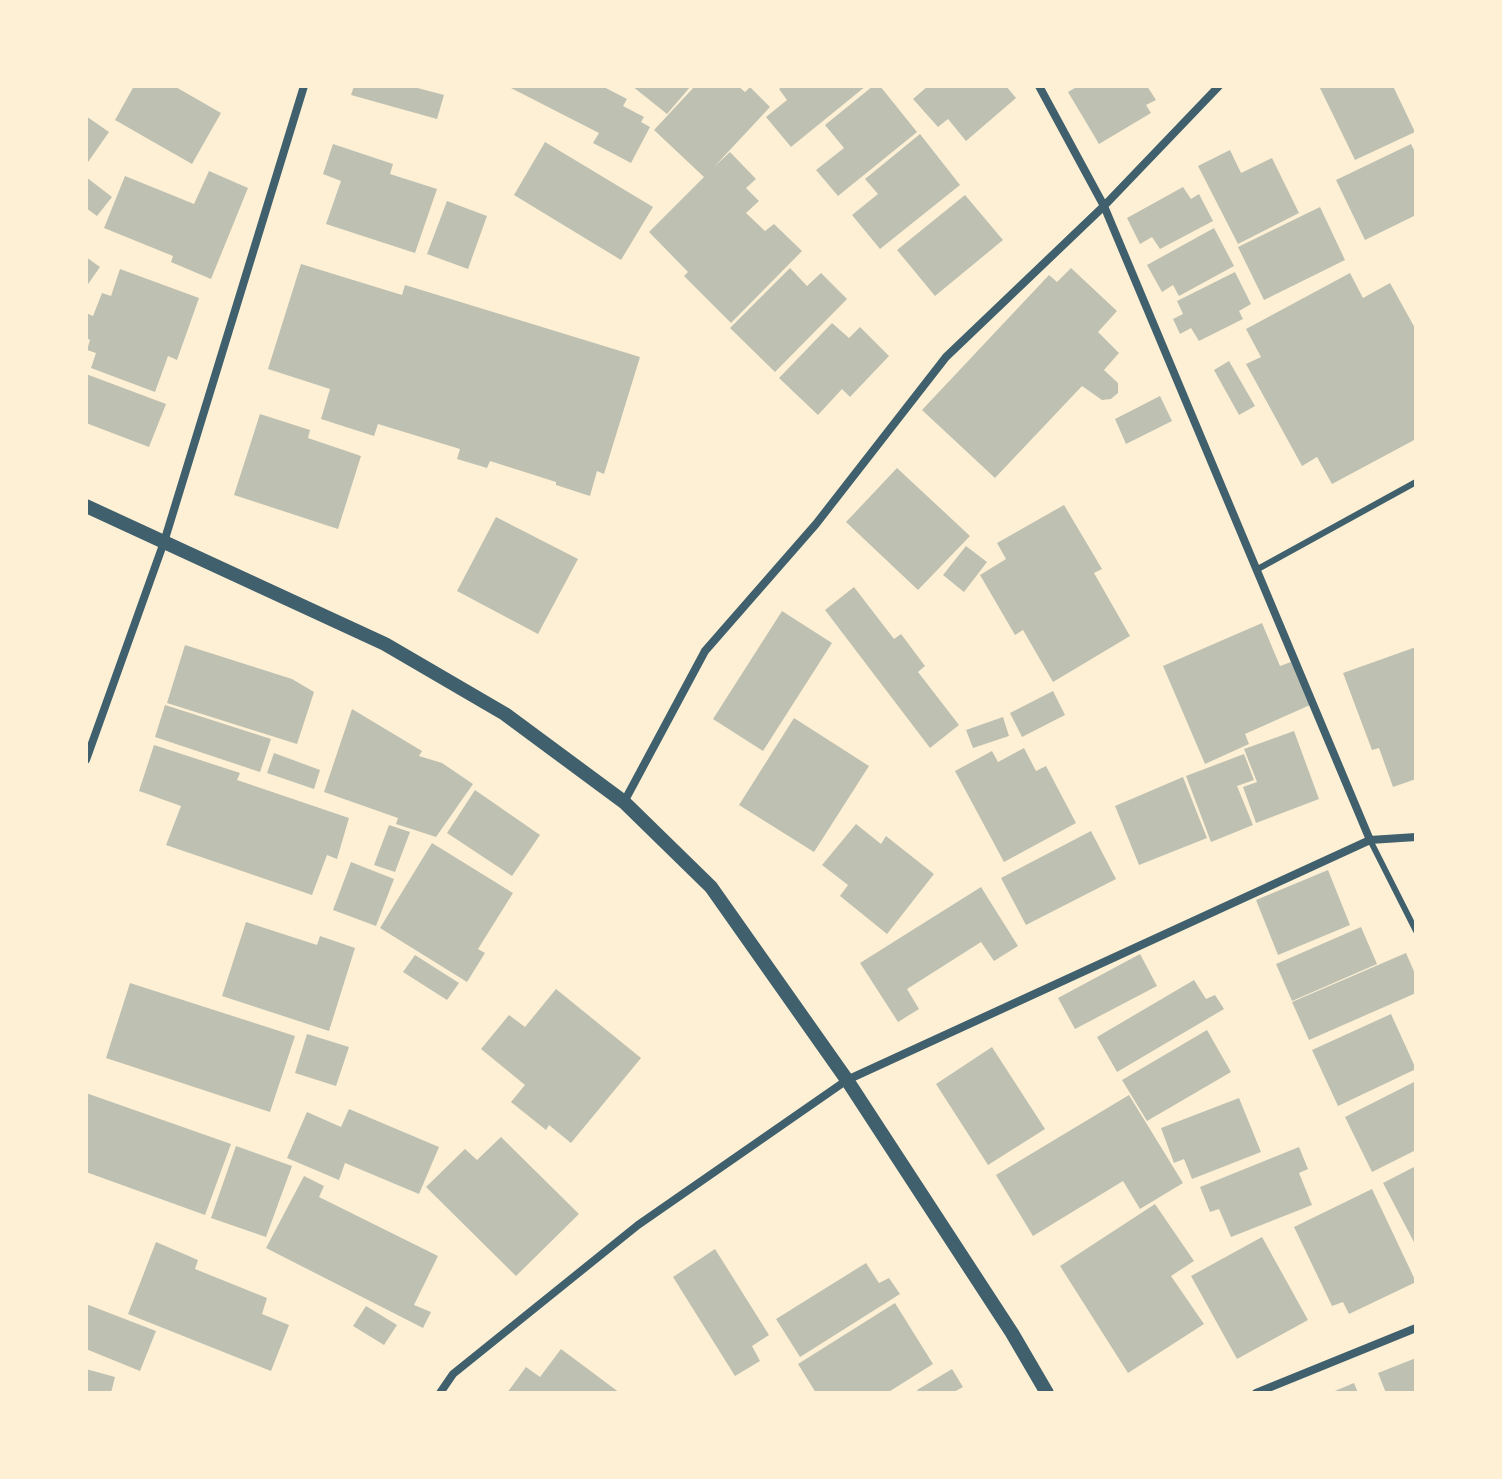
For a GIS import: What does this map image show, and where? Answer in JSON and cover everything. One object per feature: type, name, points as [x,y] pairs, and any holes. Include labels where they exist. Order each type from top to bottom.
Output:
[{"type":"street","points":[[86,760],[164,542],[304,86]]},
{"type":"street","points":[[1039,86],[1104,206],[1370,840]]},
{"type":"street","points":[[624,802],[705,651],[816,524],[946,357],[1104,206],[1219,86]]},
{"type":"street","points":[[86,506],[385,644],[505,714],[624,802],[711,887],[847,1080],[1012,1333],[1047,1393]]},
{"type":"street","points":[[440,1393],[453,1374],[638,1225],[847,1080],[1370,840],[1416,837]]},
{"type":"street","points":[[1256,1393],[1416,1328]]},
{"type":"lane","points":[[1256,570],[1416,482]]},
{"type":"lane","points":[[1370,840],[1416,931]]},
{"type":"building","points":[[134,86],[174,86],[221,113],[192,164],[115,120]]},
{"type":"building","points":[[354,86],[410,86],[444,95],[437,119],[351,95]]},
{"type":"building","points":[[507,86],[602,86],[627,99],[623,106],[644,117],[641,122],[650,127],[631,163],[593,143],[599,133]]},
{"type":"building","points":[[632,86],[691,86],[667,114]]},
{"type":"building","points":[[695,86],[738,86],[745,92],[750,87],[770,107],[714,167],[730,152],[756,179],[746,188],[759,201],[746,213],[765,231],[774,224],[802,251],[731,323],[684,276],[688,272],[649,232],[704,177],[654,130]]},
{"type":"building","points":[[783,86],[866,86],[791,147],[766,117],[787,100],[779,89]]},
{"type":"building","points":[[873,86],[880,86],[917,132],[838,196],[816,170],[844,148],[825,125]]},
{"type":"building","points":[[928,86],[1006,86],[1016,98],[966,141],[948,119],[938,127],[913,99]]},
{"type":"building","points":[[1078,86],[1147,86],[1156,100],[1146,105],[1151,113],[1099,144],[1068,92]]},
{"type":"building","points":[[1319,86],[1393,86],[1415,132],[1355,160]]},
{"type":"building","points":[[86,116],[109,132],[86,165]]},
{"type":"building","points":[[920,134],[960,185],[880,249],[852,215],[878,194],[865,179]]},
{"type":"building","points":[[545,142],[653,207],[621,260],[514,195]]},
{"type":"building","points":[[333,144],[393,164],[390,174],[437,189],[415,253],[326,224],[341,181],[323,174]]},
{"type":"building","points":[[1411,144],[1416,154],[1416,215],[1365,240],[1336,180]]},
{"type":"building","points":[[1230,150],[1241,173],[1272,158],[1299,213],[1238,244],[1198,166]]},
{"type":"building","points":[[209,171],[248,188],[211,279],[171,262],[173,256],[104,228],[125,176],[194,204]]},
{"type":"building","points":[[86,177],[112,197],[97,216],[86,208]]},
{"type":"building","points":[[1183,187],[1191,199],[1199,194],[1213,221],[1160,249],[1152,237],[1140,244],[1127,218]]},
{"type":"building","points":[[965,195],[1003,240],[935,296],[897,250]]},
{"type":"building","points":[[447,201],[487,216],[468,269],[427,254]]},
{"type":"building","points":[[1320,207],[1345,260],[1264,300],[1238,247]]},
{"type":"building","points":[[1214,228],[1234,266],[1179,296],[1173,285],[1162,292],[1147,265]]},
{"type":"building","points":[[86,257],[100,267],[86,287]]},
{"type":"building","points":[[301,264],[402,295],[405,285],[640,357],[604,474],[597,471],[590,496],[490,461],[487,468],[457,459],[460,449],[378,424],[374,436],[321,419],[330,389],[268,369]]},
{"type":"building","points":[[790,268],[807,286],[821,273],[847,299],[775,372],[730,328]]},
{"type":"building","points":[[1071,268],[1117,311],[1098,332],[1119,353],[1104,370],[1118,383],[1118,393],[1111,399],[1102,400],[1082,386],[995,478],[922,410],[1049,275],[1057,282]]},
{"type":"building","points":[[120,269],[199,298],[177,360],[168,356],[155,392],[91,368],[96,353],[87,350],[90,340],[86,338],[86,313],[93,316],[102,293],[111,296]]},
{"type":"building","points":[[1235,272],[1251,304],[1239,311],[1243,319],[1199,341],[1191,328],[1180,334],[1173,319],[1183,314],[1177,301]]},
{"type":"building","points":[[1350,273],[1363,298],[1390,283],[1416,330],[1416,439],[1332,484],[1317,457],[1302,466],[1246,364],[1261,357],[1246,329]]},
{"type":"building","points":[[832,323],[849,338],[860,327],[889,356],[850,397],[842,389],[818,415],[779,378]]},
{"type":"building","points":[[1229,361],[1255,406],[1239,415],[1214,370]]},
{"type":"building","points":[[86,374],[166,404],[149,447],[86,423]]},
{"type":"building","points":[[1160,396],[1172,421],[1126,444],[1115,419]]},
{"type":"building","points":[[260,414],[310,430],[308,438],[361,456],[338,529],[234,495]]},
{"type":"building","points":[[897,468],[970,536],[918,590],[846,522]]},
{"type":"building","points":[[1064,505],[1102,569],[1094,573],[1130,636],[1053,682],[1023,630],[1015,635],[980,575],[1006,559],[997,543]]},
{"type":"building","points":[[496,517],[578,559],[538,634],[457,591]]},
{"type":"building","points":[[966,546],[987,562],[964,592],[943,575]]},
{"type":"building","points":[[854,587],[894,639],[901,634],[925,666],[918,672],[959,725],[930,748],[825,610]]},
{"type":"building","points":[[782,611],[832,643],[763,751],[713,719]]},
{"type":"building","points":[[1262,623],[1280,666],[1291,662],[1310,705],[1245,734],[1249,744],[1205,764],[1163,666]]},
{"type":"building","points":[[185,645],[292,679],[314,692],[297,744],[167,703]]},
{"type":"building","points":[[1416,647],[1416,779],[1393,787],[1379,748],[1372,750],[1343,673]]},
{"type":"building","points":[[1053,691],[1065,715],[1022,737],[1010,713]]},
{"type":"building","points":[[165,705],[271,739],[260,772],[155,737]]},
{"type":"building","points":[[352,709],[422,751],[419,756],[442,763],[473,784],[436,837],[396,824],[398,818],[324,792]]},
{"type":"building","points":[[1003,717],[1009,736],[973,748],[966,730]]},
{"type":"building","points":[[794,718],[869,766],[814,852],[739,805]]},
{"type":"building","points":[[1294,731],[1319,799],[1256,823],[1243,787],[1257,782],[1244,749]]},
{"type":"building","points":[[154,745],[240,773],[237,780],[349,818],[337,859],[327,855],[312,895],[166,845],[181,806],[139,791]]},
{"type":"building","points":[[1024,748],[1036,771],[1046,766],[1076,823],[1004,862],[955,771],[992,751],[998,762]]},
{"type":"building","points":[[274,753],[320,770],[314,789],[267,773]]},
{"type":"building","points":[[1244,754],[1254,780],[1237,786],[1253,825],[1211,842],[1186,776]]},
{"type":"building","points":[[1183,777],[1207,838],[1139,865],[1115,806]]},
{"type":"building","points":[[475,790],[540,835],[512,876],[447,833]]},
{"type":"building","points":[[856,824],[881,844],[886,836],[934,874],[887,934],[840,896],[848,885],[822,865]]},
{"type":"building","points":[[389,825],[410,832],[395,872],[374,865]]},
{"type":"building","points":[[1091,831],[1116,879],[1026,925],[1001,878]]},
{"type":"building","points":[[432,843],[513,893],[478,949],[485,953],[467,982],[380,928]]},
{"type":"building","points":[[351,862],[394,879],[376,926],[333,910]]},
{"type":"building","points":[[1328,870],[1350,925],[1278,955],[1256,900]]},
{"type":"building","points":[[981,887],[1018,946],[994,961],[981,942],[907,989],[919,1009],[898,1022],[860,963]]},
{"type":"building","points":[[246,922],[317,945],[320,936],[355,948],[329,1031],[222,996]]},
{"type":"building","points":[[1361,927],[1377,964],[1292,1001],[1276,964]]},
{"type":"building","points":[[1406,953],[1416,976],[1416,993],[1309,1040],[1292,1002]]},
{"type":"building","points":[[1140,954],[1157,986],[1075,1029],[1058,998]]},
{"type":"building","points":[[415,955],[459,983],[447,1000],[403,972]]},
{"type":"building","points":[[1194,980],[1206,999],[1215,995],[1224,1009],[1117,1072],[1097,1037]]},
{"type":"building","points":[[130,983],[295,1036],[270,1112],[106,1058]]},
{"type":"building","points":[[556,989],[641,1058],[571,1143],[549,1125],[546,1130],[511,1102],[525,1085],[481,1049],[509,1015],[525,1027]]},
{"type":"building","points":[[1391,1014],[1416,1069],[1338,1106],[1312,1050]]},
{"type":"building","points":[[1207,1030],[1231,1072],[1147,1121],[1122,1080]]},
{"type":"building","points":[[307,1034],[349,1047],[336,1086],[295,1073]]},
{"type":"building","points":[[992,1047],[1045,1129],[988,1165],[936,1084]]},
{"type":"building","points":[[1416,1081],[1416,1150],[1372,1172],[1345,1117]]},
{"type":"building","points":[[86,1093],[231,1144],[205,1215],[86,1172]]},
{"type":"building","points":[[1129,1095],[1183,1183],[1140,1209],[1123,1181],[1033,1236],[996,1175]]},
{"type":"building","points":[[1239,1098],[1261,1152],[1192,1179],[1184,1159],[1174,1163],[1161,1128]]},
{"type":"building","points":[[349,1109],[439,1147],[419,1194],[345,1163],[339,1180],[287,1158],[307,1112],[341,1127]]},
{"type":"building","points":[[501,1137],[579,1214],[516,1276],[426,1187],[465,1149],[477,1160]]},
{"type":"building","points":[[236,1146],[292,1166],[266,1237],[211,1218]]},
{"type":"building","points":[[1299,1147],[1308,1169],[1299,1173],[1312,1205],[1231,1237],[1219,1209],[1210,1212],[1200,1187]]},
{"type":"building","points":[[1416,1166],[1416,1246],[1383,1183]]},
{"type":"building","points":[[304,1176],[324,1186],[319,1197],[438,1256],[414,1305],[431,1312],[423,1328],[266,1248]]},
{"type":"building","points":[[1372,1189],[1416,1282],[1349,1314],[1343,1302],[1332,1306],[1294,1227]]},
{"type":"building","points":[[1155,1204],[1194,1261],[1171,1276],[1204,1324],[1128,1373],[1060,1266]]},
{"type":"building","points":[[1262,1237],[1308,1320],[1237,1359],[1191,1276]]},
{"type":"building","points":[[156,1242],[198,1260],[195,1269],[267,1298],[262,1314],[289,1325],[271,1371],[128,1314]]},
{"type":"building","points":[[715,1249],[769,1335],[752,1346],[760,1361],[735,1376],[673,1277]]},
{"type":"building","points":[[866,1263],[879,1283],[889,1278],[900,1294],[800,1357],[776,1319]]},
{"type":"building","points":[[895,1303],[933,1364],[887,1393],[816,1393],[798,1364]]},
{"type":"building","points":[[86,1304],[156,1331],[140,1371],[86,1349]]},
{"type":"building","points":[[366,1306],[397,1325],[384,1345],[353,1326]]},
{"type":"building","points":[[561,1349],[620,1393],[507,1393],[526,1367],[540,1377]]},
{"type":"building","points":[[1416,1358],[1416,1393],[1386,1393],[1378,1373]]},
{"type":"building","points":[[86,1369],[115,1377],[111,1393],[86,1393]]},
{"type":"building","points":[[952,1369],[963,1387],[952,1393],[919,1393],[917,1390]]},
{"type":"building","points":[[1354,1383],[1358,1393],[1330,1393]]}]
